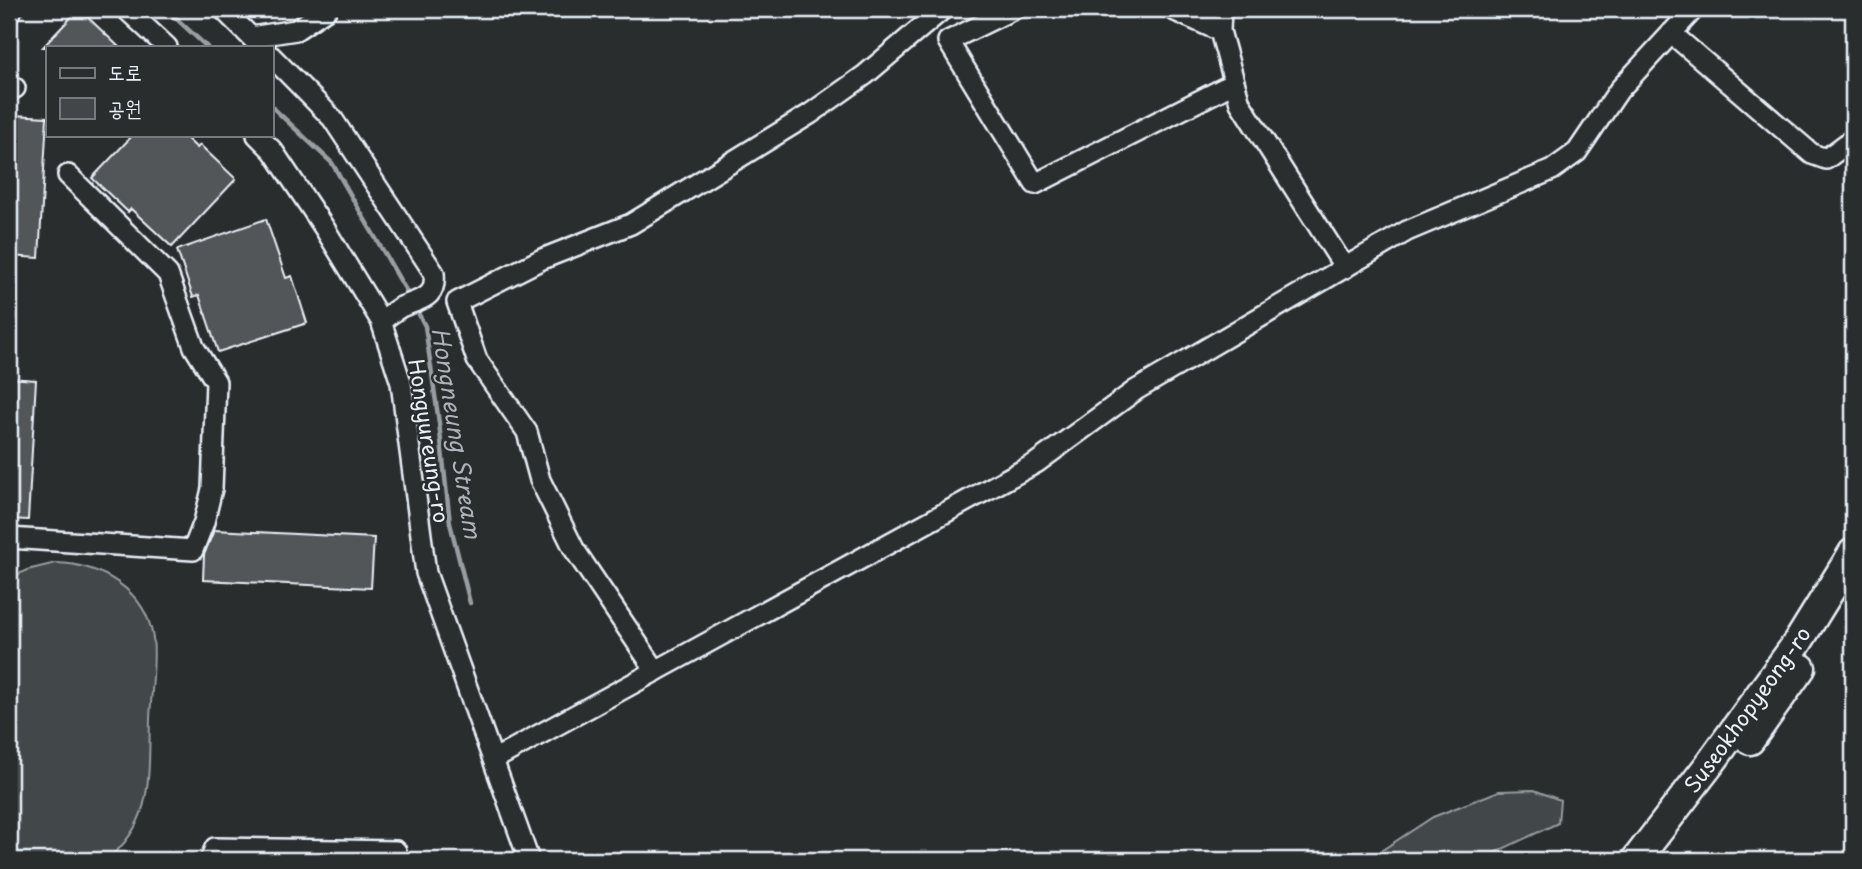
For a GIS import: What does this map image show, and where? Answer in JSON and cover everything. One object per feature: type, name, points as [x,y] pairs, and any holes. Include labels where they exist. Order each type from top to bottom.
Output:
[{"type":"highway","name":"Suseokhopyeong-ro","points":[[1636,860],[1798,642],[1853,553]]},
{"type":"highway","name":"Suseokhopyeong-ro","points":[[1660,860],[1778,703],[1853,587]]},
{"type":"street","points":[[126,9],[166,46]]},
{"type":"street","points":[[223,9],[256,42],[296,30],[327,9]]},
{"type":"street","points":[[948,41],[1014,9]]},
{"type":"street","points":[[1171,9],[1220,31]]},
{"type":"street","points":[[1221,9],[1220,31],[1240,103],[1345,268]]},
{"type":"street","points":[[500,757],[1036,464],[1136,390],[1407,231],[1552,170],[1577,152],[1619,90],[1691,9]]},
{"type":"street","points":[[656,671],[574,549],[540,480],[527,432],[477,360],[457,302],[542,259],[631,224],[810,114],[865,75],[937,14],[948,41],[1035,184],[1234,83]]},
{"type":"street","points":[[1671,33],[1812,154],[1826,159],[1853,139]]},
{"type":"street","points":[[273,58],[332,118],[434,273],[432,293],[382,321]]},
{"type":"street","name":"Hongyureung-ro","points":[[258,136],[273,151],[318,218],[382,321],[401,383],[426,573],[500,757],[529,860]]},
{"type":"street","points":[[9,538],[193,550],[204,522],[212,489],[216,383],[194,347],[169,274],[68,175]]},
{"type":"street","points":[[210,860],[215,848],[396,851]]},
{"type":"green space","points":[[56,563],[89,568],[131,593],[149,621],[153,638],[154,668],[146,796],[133,830],[122,846],[106,860],[9,860],[9,579],[27,570]]},
{"type":"green space","points":[[1534,790],[1560,800],[1558,823],[1479,860],[1367,860],[1433,817],[1499,791]]},
{"type":"building","points":[[9,9],[27,9],[9,28]]},
{"type":"building","points":[[79,9],[118,46],[46,46],[43,47]]},
{"type":"building","points":[[13,115],[46,117],[39,258],[9,256],[9,166]]},
{"type":"building","points":[[132,136],[184,136],[197,148],[200,145],[236,179],[172,247],[131,209],[128,212],[92,178]]},
{"type":"building","points":[[266,219],[286,278],[292,276],[307,323],[218,352],[199,295],[193,297],[177,250]]},
{"type":"building","points":[[9,378],[36,380],[28,520],[9,519]]},
{"type":"building","points":[[214,530],[374,538],[371,588],[203,580],[204,555]]},
{"type":"waterway","name":"Hongneung Stream","points":[[166,9],[206,46]]},
{"type":"waterway","name":"Hongneung Stream","points":[[273,108],[332,163],[411,299]]},
{"type":"waterway","name":"Hongneung Stream","points":[[415,307],[425,326],[450,523],[470,603]]}]
